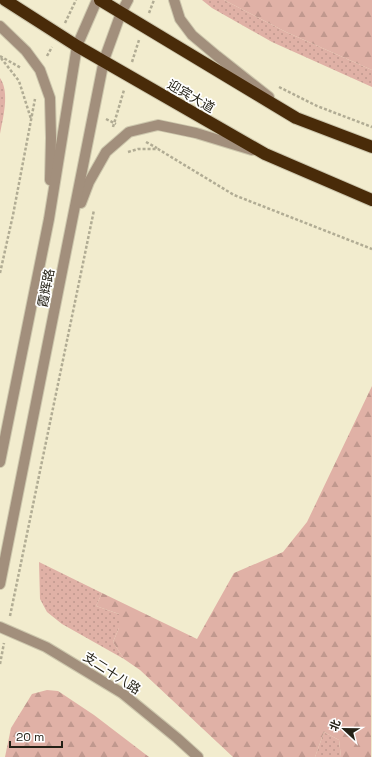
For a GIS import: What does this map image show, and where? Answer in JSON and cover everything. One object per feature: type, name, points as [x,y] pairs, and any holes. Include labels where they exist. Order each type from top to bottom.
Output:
[{"type":"highway","name":"迎宾大道","points":[[5,0],[77,46],[104,60],[266,154],[372,200]]},
{"type":"highway","points":[[98,0],[296,118],[372,147]]},
{"type":"street","name":"霞辉路","points":[[0,462],[49,219],[77,46],[98,0]]},
{"type":"street","name":"霞辉路","points":[[0,584],[104,60],[121,13],[128,0]]},
{"type":"street","points":[[174,0],[180,19],[192,35],[296,118]]},
{"type":"street","points":[[0,26],[26,52],[40,70],[50,98],[52,138],[49,219]]},
{"type":"street","points":[[72,225],[89,182],[106,152],[129,132],[158,125],[196,133],[266,154]]},
{"type":"street","name":"支二十八路","points":[[4,629],[46,647],[122,693],[198,757]]},
{"type":"path","points":[[0,273],[13,215],[40,70],[76,0]]},
{"type":"path","points":[[106,152],[143,26],[154,0]]},
{"type":"path","points":[[0,56],[19,81],[31,119]]},
{"type":"path","points":[[127,153],[138,149],[158,149],[234,195],[372,249]]},
{"type":"path","points":[[0,664],[4,629],[95,206]]},
{"type":"green space","points":[[202,0],[224,0],[286,32],[372,70],[372,87],[272,42],[212,8]]},
{"type":"green space","points":[[224,0],[372,0],[372,70],[286,32]]},
{"type":"green space","points":[[0,78],[5,90],[5,98],[0,134]]},
{"type":"green space","points":[[372,386],[371,757],[341,757],[339,740],[324,732],[315,757],[233,757],[140,670],[124,659],[113,642],[119,628],[119,614],[96,606],[102,593],[197,639],[234,573],[283,552],[307,522]]},
{"type":"green space","points":[[39,562],[102,593],[96,606],[119,614],[119,628],[113,642],[124,659],[62,624],[47,612],[40,599]]},
{"type":"green space","points":[[47,690],[58,691],[94,715],[149,757],[5,757],[11,728],[32,694]]},
{"type":"green space","points":[[324,732],[339,740],[341,757],[315,757]]}]
